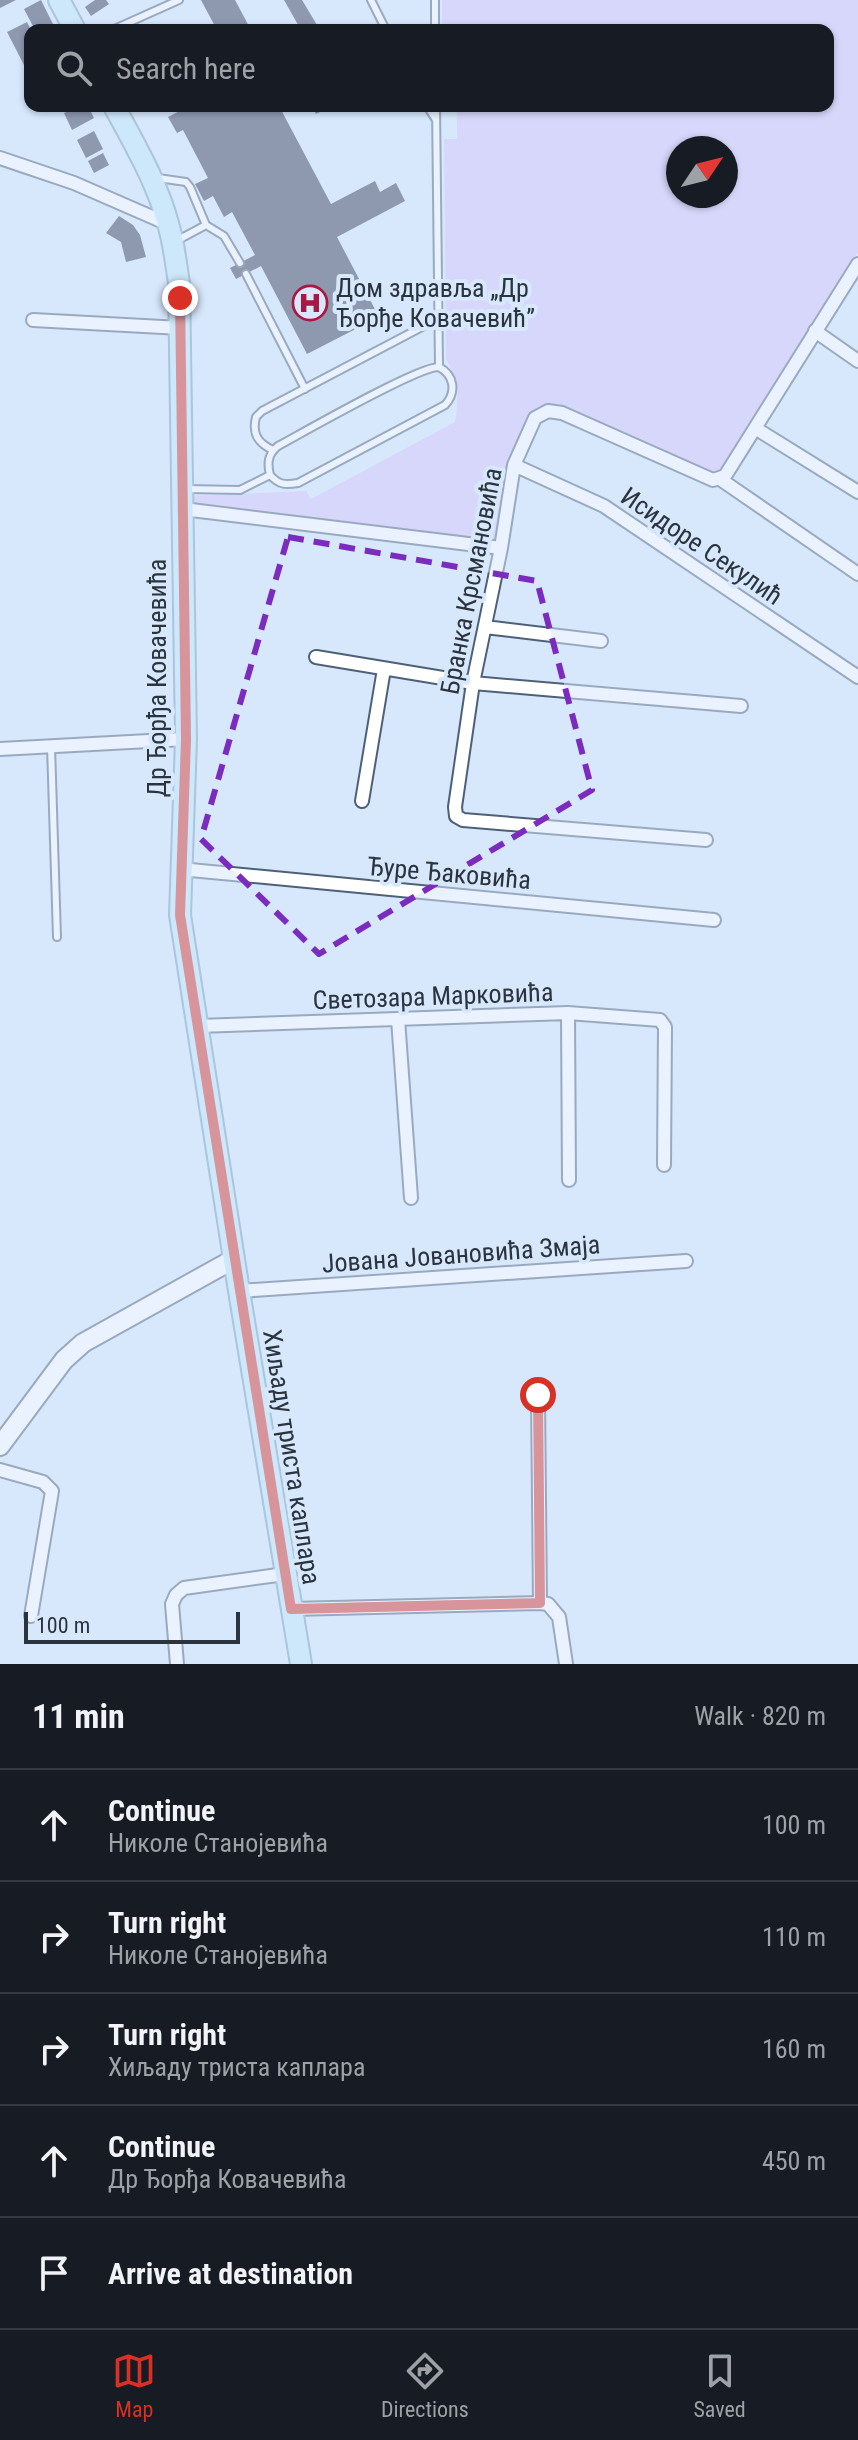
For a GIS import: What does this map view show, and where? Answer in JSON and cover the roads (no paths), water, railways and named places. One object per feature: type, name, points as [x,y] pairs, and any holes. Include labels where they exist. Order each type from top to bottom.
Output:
[{"type":"main road","points":[[59,0],[72,24]]},
{"type":"main road","name":"Др Ђорђа Ковачевића","points":[[117,112],[152,177],[171,233],[179,283],[186,739],[180,915],[234,1259]]},
{"type":"main road","name":"Хиљаду триста каплара","points":[[234,1259],[301,1664]]},
{"type":"street","points":[[0,158],[74,183],[171,233]]},
{"type":"street","points":[[720,479],[727,475],[858,264]]},
{"type":"street","points":[[33,320],[181,328]]},
{"type":"street","points":[[815,331],[858,361]]},
{"type":"street","name":"Бранка Крсмановића","points":[[706,840],[463,820],[456,816],[473,683],[501,548],[514,465],[535,418],[548,411],[562,413],[713,480],[720,479],[858,574]]},
{"type":"street","points":[[755,428],[858,492]]},
{"type":"street","name":"Исидоре Секулић","points":[[514,465],[604,506],[858,677]]},
{"type":"street","points":[[183,499],[501,548]]},
{"type":"street","points":[[485,627],[601,641]]},
{"type":"street","points":[[316,657],[473,683],[741,706]]},
{"type":"street","points":[[362,801],[384,669]]},
{"type":"street","points":[[0,749],[186,739]]},
{"type":"street","name":"Ђуре Ђаковића","points":[[180,869],[714,920]]},
{"type":"street","points":[[568,1013],[569,1180]]},
{"type":"street","name":"Светозара Марковића","points":[[198,1026],[568,1013],[660,1020],[665,1027],[664,1165]]},
{"type":"street","points":[[398,1019],[411,1198]]},
{"type":"street","points":[[0,1446],[64,1360],[83,1343],[234,1259]]},
{"type":"street","name":"Јована Јовановића Змаја","points":[[239,1291],[686,1261]]},
{"type":"street","points":[[538,1395],[540,1603]]},
{"type":"street","points":[[0,1470],[43,1482],[52,1491],[31,1616]]},
{"type":"street","points":[[177,1664],[172,1604],[184,1588],[285,1574]]},
{"type":"street","points":[[291,1609],[548,1604],[559,1617],[566,1664]]},
{"type":"lane","points":[[125,24],[179,0]]},
{"type":"lane","points":[[371,0],[383,24]]},
{"type":"lane","points":[[435,0],[435,24]]},
{"type":"lane","points":[[431,112],[436,121]]},
{"type":"lane","points":[[436,112],[439,367]]},
{"type":"lane","points":[[152,177],[186,182],[206,225],[224,236],[240,263]]},
{"type":"lane","points":[[171,233],[206,225]]},
{"type":"lane","points":[[246,274],[305,389]]},
{"type":"lane","points":[[273,450],[258,440],[254,425],[262,411],[439,318]]},
{"type":"lane","points":[[439,367],[451,377],[453,386],[450,400],[445,405],[298,483],[276,482],[270,475],[268,465],[273,450],[404,380],[439,367]]},
{"type":"lane","points":[[183,499],[240,490],[270,475]]},
{"type":"lane","points":[[51,746],[57,937]]},
{"type":"place","name":"Дом здравља „Др Ђорђе Ковачевић”","points":[[310,303]]}]
